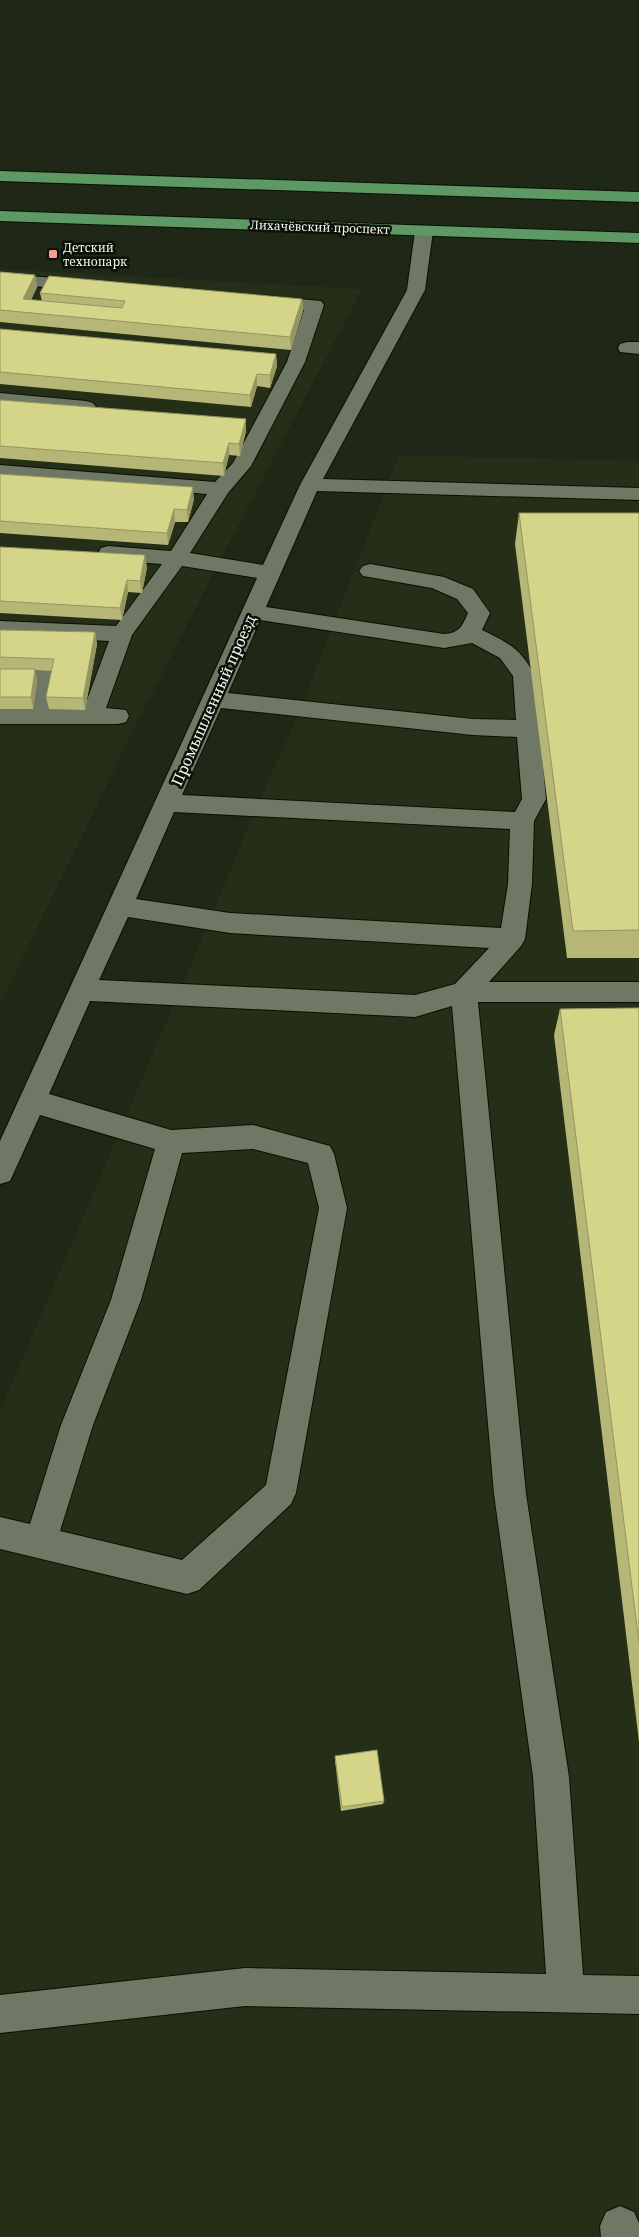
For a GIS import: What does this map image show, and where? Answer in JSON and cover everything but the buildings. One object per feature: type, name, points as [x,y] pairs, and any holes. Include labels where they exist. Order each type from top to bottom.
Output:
[{"type":"main road","points":[[0,176],[639,197]]},
{"type":"main road","name":"Лихачёвский проспект","points":[[0,216],[639,238]]},
{"type":"street","name":"Промышленный проезд","points":[[0,1172],[310,485],[416,290],[424,231]]},
{"type":"street","points":[[3,279],[100,287]]},
{"type":"street","points":[[92,716],[122,634],[177,558],[220,489],[241,466],[296,362],[315,305],[247,299]]},
{"type":"street","points":[[276,360],[296,362]]},
{"type":"street","points":[[0,399],[108,409]]},
{"type":"street","points":[[244,421],[264,423]]},
{"type":"street","points":[[0,471],[220,489]]},
{"type":"street","points":[[310,485],[639,494]]},
{"type":"street","points":[[88,552],[177,558],[270,573]]},
{"type":"street","points":[[253,612],[444,641],[460,640],[470,633],[479,613],[465,594],[436,582],[370,571]]},
{"type":"street","points":[[0,628],[122,634]]},
{"type":"street","points":[[470,633],[509,652],[518,662],[524,676],[534,799],[522,822],[520,884],[512,939],[464,992],[510,1494],[551,1778],[566,1994]]},
{"type":"street","points":[[0,676],[47,677],[40,716]]},
{"type":"street","points":[[214,698],[473,728],[529,729]]},
{"type":"street","points":[[0,716],[118,716]]},
{"type":"street","points":[[166,803],[522,822]]},
{"type":"street","points":[[120,906],[230,923],[512,939]]},
{"type":"street","points":[[82,990],[415,1006],[464,992],[639,992]]},
{"type":"street","points":[[0,1533],[188,1578],[280,1493],[333,1208],[320,1154],[253,1137],[172,1142],[32,1101]]},
{"type":"street","points":[[40,1542],[77,1425],[126,1300],[172,1142]]},
{"type":"street","points":[[0,2014],[245,1988],[639,1996]]},
{"type":"shaded area","points":[[0,269],[362,289],[133,731],[0,1004]]},
{"type":"shaded area","points":[[399,455],[639,461],[639,2237],[0,2237],[0,1411],[253,815],[296,720]]},
{"type":"place","name":"Детский технопарк","points":[[53,254]]}]
